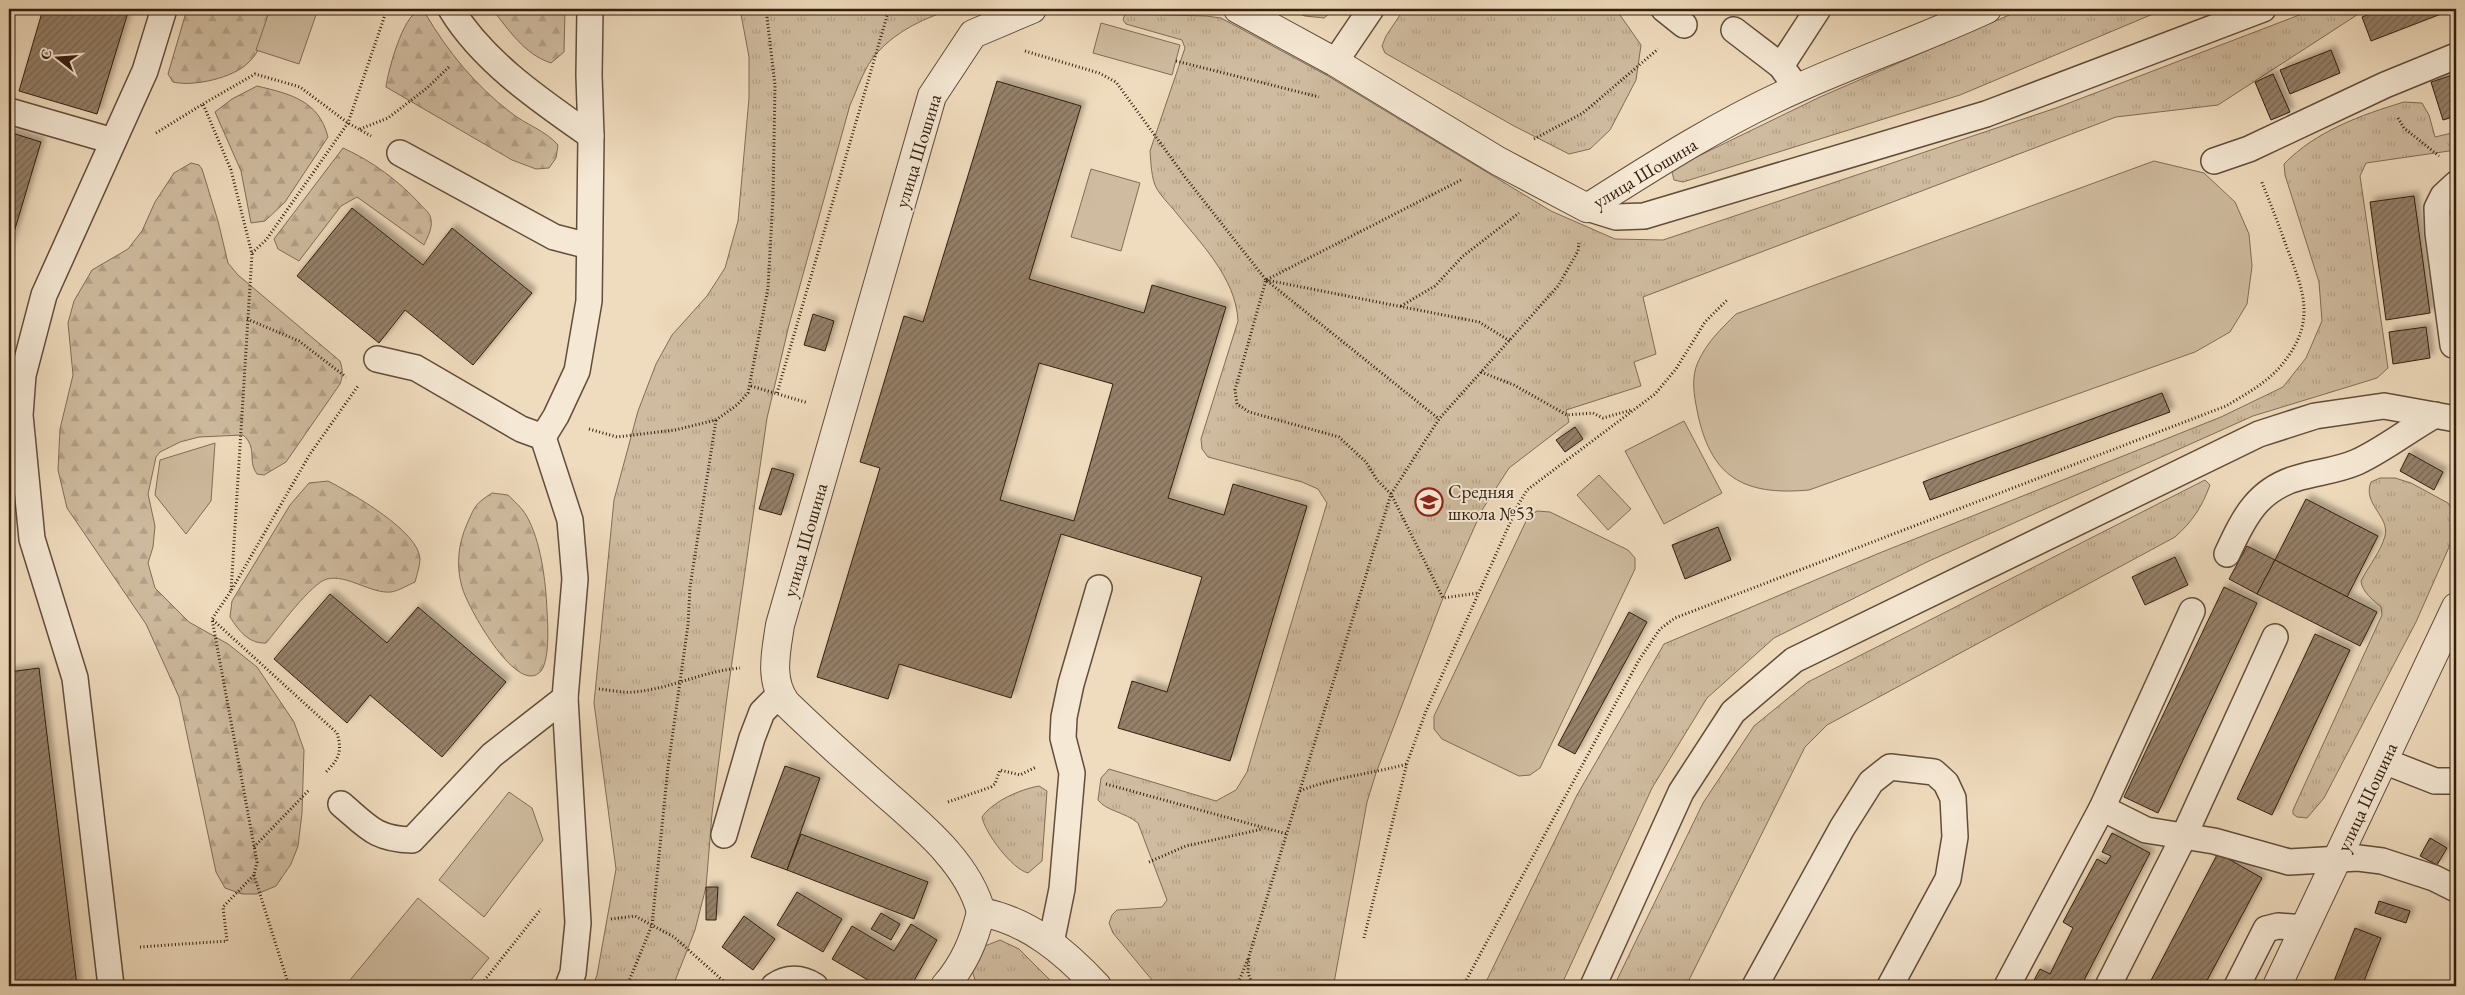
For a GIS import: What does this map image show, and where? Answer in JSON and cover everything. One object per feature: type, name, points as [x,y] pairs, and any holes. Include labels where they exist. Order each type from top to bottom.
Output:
[{"type":"street","name":"улица Шошина","points":[[981,912],[978,900],[969,883],[946,852],[910,816],[791,708],[780,694],[774,666],[780,625],[932,96],[973,34],[1032,9]]},
{"type":"street","name":"улица Шошина","points":[[1238,9],[1334,62],[1498,162],[1586,208],[1686,146],[1797,88],[1939,32],[1987,9]]},
{"type":"street","name":"улица Шошина","points":[[2277,986],[2456,607]]},
{"type":"street","points":[[946,986],[966,960],[976,934],[981,912],[999,916],[1051,943],[1072,959],[1097,986]]},
{"type":"lane","points":[[111,986],[75,678],[32,538],[20,415],[23,375],[44,295],[145,71],[164,9]]},
{"type":"lane","points":[[451,9],[499,65],[536,98],[592,136]]},
{"type":"lane","points":[[568,986],[573,973],[578,923],[566,692],[575,579],[570,520],[543,437],[556,416],[578,371],[590,301],[589,246],[592,136],[588,75],[590,9]]},
{"type":"lane","points":[[1334,62],[1371,9]]},
{"type":"lane","points":[[1664,9],[1684,25]]},
{"type":"lane","points":[[1781,66],[1818,9]]},
{"type":"lane","points":[[1586,208],[1616,217],[1644,216],[1986,114],[2263,9]]},
{"type":"lane","points":[[1734,30],[1781,66],[1797,88]]},
{"type":"lane","points":[[2214,161],[2249,149],[2384,85],[2456,56]]},
{"type":"lane","points":[[9,111],[113,141]]},
{"type":"lane","points":[[400,153],[554,237],[589,246]]},
{"type":"lane","points":[[2453,345],[2438,233],[2437,208],[2443,196],[2456,184]]},
{"type":"lane","points":[[377,358],[416,368],[521,429],[543,437]]},
{"type":"lane","points":[[1593,986],[1681,792],[1733,712],[1794,660],[2259,434],[2315,416],[2384,406],[2446,417]]},
{"type":"lane","points":[[2227,554],[2245,516],[2261,499],[2278,486],[2299,477],[2354,464],[2386,448],[2414,427],[2446,417]]},
{"type":"lane","points":[[1051,943],[1062,889],[1072,773],[1064,738],[1064,717],[1071,684],[1099,588]]},
{"type":"lane","points":[[2007,986],[2102,808],[2192,611]]},
{"type":"lane","points":[[2108,986],[2183,838],[2275,637]]},
{"type":"lane","points":[[341,804],[371,830],[391,839],[412,840],[492,755],[566,692]]},
{"type":"lane","points":[[724,835],[752,738],[762,712],[780,694]]},
{"type":"lane","points":[[2384,761],[2435,781],[2456,781]]},
{"type":"lane","points":[[1755,986],[1842,828],[1871,782],[1890,767],[1934,772],[1946,783],[1953,798],[1955,837],[1948,880],[1890,986]]},
{"type":"lane","points":[[2102,808],[2146,830],[2183,838],[2214,841],[2289,862],[2358,858],[2382,861],[2434,878],[2456,889]]},
{"type":"lane","points":[[2237,986],[2266,929],[2278,926],[2306,928]]},
{"type":"lane","points":[[774,986],[782,981],[794,978],[815,986]]},
{"type":"path","points":[[9,20],[12,9]]},
{"type":"path","points":[[252,254],[266,240],[348,123],[387,9]]},
{"type":"path","points":[[617,437],[675,430],[716,420],[737,406],[751,386],[768,288],[773,197],[775,85],[766,9]]},
{"type":"path","points":[[777,393],[888,9]]},
{"type":"path","points":[[1478,593],[1443,598],[1391,494],[1377,480],[1366,462],[1339,437],[1249,412],[1237,404],[1235,390],[1266,280],[1498,162],[1553,128],[1583,113],[1684,25]]},
{"type":"path","points":[[359,130],[388,118],[427,88],[476,40]]},
{"type":"path","points":[[1024,51],[1099,73],[1116,82],[1185,177],[1266,280],[1439,419]]},
{"type":"path","points":[[1176,61],[1324,98]]},
{"type":"path","points":[[153,135],[255,74],[300,87],[348,123]]},
{"type":"path","points":[[2384,85],[2404,128],[2433,149],[2447,166],[2456,184]]},
{"type":"path","points":[[204,104],[231,170],[252,254],[231,591]]},
{"type":"path","points":[[1463,986],[1643,654],[1660,629],[1675,618],[2226,406],[2248,392],[2284,363],[2301,331],[2304,311],[2303,289],[2249,149]]},
{"type":"path","points":[[1401,306],[1435,286],[1464,256],[1550,189]]},
{"type":"path","points":[[1237,986],[1288,834],[1299,791],[1391,494],[1439,419],[1558,286],[1578,251],[1586,208]]},
{"type":"path","points":[[1266,280],[1478,322],[1510,341]]},
{"type":"path","points":[[1364,938],[1407,764],[1426,711],[1518,505],[1527,490],[1655,394],[1676,370],[1705,322],[1727,300]]},
{"type":"path","points":[[247,319],[299,341],[358,386]]},
{"type":"path","points":[[289,986],[254,875],[257,862],[212,619],[231,591],[310,454],[377,358]]},
{"type":"path","points":[[1482,372],[1514,386],[1567,415],[1593,413],[1603,418],[1633,410]]},
{"type":"path","points":[[751,386],[842,414]]},
{"type":"path","points":[[626,986],[652,925],[668,767],[690,587],[716,420]]},
{"type":"path","points":[[212,619],[337,734],[340,749],[338,759],[319,780]]},
{"type":"path","points":[[566,692],[633,692],[728,669],[774,666]]},
{"type":"path","points":[[910,816],[992,787],[1000,770],[1020,775],[1045,763]]},
{"type":"path","points":[[1299,791],[1324,781],[1376,773],[1407,764]]},
{"type":"path","points":[[254,847],[312,786]]},
{"type":"path","points":[[1119,788],[1288,834]]},
{"type":"path","points":[[1148,862],[1186,846],[1265,829]]},
{"type":"path","points":[[158,946],[227,941],[223,907],[254,875]]},
{"type":"path","points":[[480,986],[539,911],[552,900],[577,885]]},
{"type":"path","points":[[578,923],[635,916],[674,937],[729,986]]},
{"type":"path","points":[[1248,956],[1248,973],[1253,986]]},
{"type":"green space","points":[[187,9],[281,9],[258,51],[242,68],[234,73],[213,80],[191,83],[173,82],[168,74]]},
{"type":"green space","points":[[270,9],[318,9],[299,64],[256,50]]},
{"type":"green space","points":[[492,9],[565,9],[564,52],[551,63],[541,59],[518,41]]},
{"type":"green space","points":[[740,9],[954,9],[912,26],[885,45],[868,65],[850,105],[789,325],[767,418],[727,697],[712,814],[706,887],[695,930],[673,986],[593,986],[597,975],[616,869],[594,703],[614,500],[638,411],[656,364],[672,335],[707,296],[725,268],[738,221],[749,98],[749,57]]},
{"type":"green space","points":[[1287,9],[1335,9],[1324,18],[1305,16]]},
{"type":"green space","points":[[1404,9],[1613,9],[1620,15],[1641,45],[1636,80],[1610,130],[1590,149],[1569,154],[1514,126],[1385,53],[1382,46],[1386,36]]},
{"type":"green space","points":[[2023,9],[2165,9],[1960,95],[1683,182],[1674,180],[1672,172],[1682,164],[1820,97]]},
{"type":"green space","points":[[2315,9],[2371,9],[2360,13],[2218,105],[2116,117],[1643,297],[1656,354],[1634,362],[1641,386],[1566,410],[1569,422],[1509,468],[1482,510],[1443,598],[1376,773],[1367,802],[1334,983],[1341,986],[1157,986],[1113,933],[1109,923],[1112,915],[1117,910],[1162,907],[1167,900],[1138,823],[1106,807],[1098,800],[1101,778],[1109,769],[1216,801],[1236,790],[1247,772],[1327,503],[1318,489],[1302,482],[1208,457],[1202,449],[1201,439],[1238,321],[1236,305],[1231,290],[1215,261],[1160,194],[1152,175],[1150,151],[1185,48],[1182,40],[1126,24],[1123,20],[1125,14],[1221,18],[1328,76],[1551,211],[1615,239],[1663,240],[2056,108]]},
{"type":"green space","points":[[419,11],[425,13],[463,67],[485,91],[522,121],[547,135],[558,145],[556,158],[549,168],[536,169],[512,160],[386,87],[397,44],[407,22]]},
{"type":"green space","points":[[1101,23],[1180,45],[1172,75],[1093,53]]},
{"type":"green space","points":[[257,86],[292,96],[311,107],[324,125],[328,137],[285,202],[265,221],[251,223],[241,171],[215,112],[232,99]]},
{"type":"green space","points":[[2404,102],[2422,103],[2429,115],[2435,137],[2456,132],[2456,150],[2366,163],[2360,176],[2388,368],[2377,378],[2253,416],[1929,561],[1774,638],[1707,698],[1652,788],[1561,986],[1484,986],[1577,795],[1664,644],[1877,554],[2221,417],[2283,387],[2306,358],[2322,321],[2319,282],[2285,175],[2284,164],[2310,142],[2340,125]]},
{"type":"green space","points":[[343,148],[384,172],[403,187],[427,212],[431,223],[424,245],[357,197],[341,206],[299,261],[278,249],[274,239]]},
{"type":"green space","points":[[2154,161],[2204,173],[2235,202],[2249,234],[2252,266],[2247,304],[2230,332],[2195,352],[1809,490],[1786,491],[1748,485],[1733,477],[1721,466],[1711,452],[1703,433],[1697,410],[1694,374],[1706,348],[1736,314]]},
{"type":"green space","points":[[191,163],[199,165],[202,169],[218,221],[228,263],[238,275],[340,361],[342,370],[340,384],[286,462],[264,475],[257,474],[254,469],[250,445],[243,435],[199,437],[180,442],[160,452],[156,457],[148,494],[155,526],[153,547],[148,563],[155,588],[189,622],[228,644],[257,667],[294,722],[304,750],[302,813],[298,846],[291,864],[276,886],[257,894],[242,894],[225,888],[216,872],[179,697],[146,624],[67,508],[58,470],[60,429],[73,375],[68,323],[74,301],[92,270],[128,249],[142,231],[155,202],[174,173]]},
{"type":"green space","points":[[1091,169],[1140,183],[1121,251],[1071,237]]},
{"type":"green space","points":[[1684,421],[1722,493],[1664,524],[1625,451]]},
{"type":"green space","points":[[215,443],[211,501],[186,534],[155,495],[160,460]]},
{"type":"green space","points":[[1599,475],[1631,509],[1608,530],[1577,495]]},
{"type":"green space","points":[[2380,478],[2395,478],[2411,483],[2448,503],[2455,515],[2453,538],[2416,622],[2324,798],[2307,818],[2297,817],[2293,814],[2293,810],[2382,615],[2381,607],[2371,599],[2361,581],[2385,536],[2384,522],[2370,497],[2369,490],[2371,482]]},
{"type":"green space","points":[[2205,480],[2210,485],[2204,500],[2187,526],[2175,537],[1827,725],[1805,747],[1686,986],[1614,986],[1703,803],[1754,726],[1808,682]]},
{"type":"green space","points":[[328,481],[382,514],[397,525],[408,537],[417,548],[420,559],[415,582],[391,592],[383,592],[343,579],[327,579],[320,582],[304,597],[266,643],[254,641],[241,632],[230,617],[232,601],[290,505],[309,483]]},
{"type":"green space","points":[[492,493],[508,495],[524,512],[531,525],[542,562],[548,635],[547,654],[543,669],[539,673],[529,676],[518,671],[505,660],[493,645],[466,597],[460,579],[459,555],[464,532],[476,506]]},
{"type":"green space","points":[[1537,511],[1550,512],[1628,550],[1635,558],[1635,569],[1540,768],[1530,775],[1519,776],[1442,739],[1434,729],[1434,716],[1528,517]]},
{"type":"green space","points":[[1039,786],[1047,791],[1042,861],[1028,873],[1014,865],[1000,850],[988,832],[982,817],[1000,801],[1024,790]]},
{"type":"green space","points":[[509,792],[532,808],[543,840],[484,917],[439,880]]},
{"type":"green space","points":[[418,898],[489,958],[466,986],[345,986]]},
{"type":"green space","points":[[1000,940],[1019,949],[1052,982],[1053,986],[980,986],[976,983],[971,967],[980,948]]},
{"type":"building","points":[[43,9],[129,9],[97,114],[19,91]]},
{"type":"building","points":[[2383,9],[2454,9],[2371,41],[2362,17]]},
{"type":"building","points":[[2331,50],[2340,73],[2290,94],[2280,70]]},
{"type":"building","points":[[2273,74],[2290,112],[2271,120],[2255,82]]},
{"type":"building","points":[[2456,74],[2456,116],[2443,120],[2431,82]]},
{"type":"building","points":[[997,81],[1081,106],[1029,279],[1144,313],[1152,285],[1226,307],[1168,498],[1224,515],[1233,484],[1307,506],[1230,761],[1118,728],[1132,681],[1167,692],[1202,577],[1061,534],[1011,698],[899,664],[888,699],[817,677],[880,468],[860,462],[904,316],[923,322]],"holes":[[[1039,363],[1113,384],[1074,521],[1000,500]]]},
{"type":"building","points":[[9,132],[41,142],[9,249]]},
{"type":"building","points":[[2414,196],[2430,313],[2386,320],[2370,202]]},
{"type":"building","points":[[352,208],[423,265],[452,228],[532,293],[473,365],[405,310],[379,343],[297,276]]},
{"type":"building","points":[[813,314],[834,321],[825,351],[804,345]]},
{"type":"building","points":[[2426,327],[2430,358],[2393,364],[2389,332]]},
{"type":"building","points":[[2162,393],[2170,412],[1930,500],[1923,482]]},
{"type":"building","points":[[1575,427],[1583,439],[1565,452],[1556,440]]},
{"type":"building","points":[[2409,453],[2443,472],[2434,490],[2400,471]]},
{"type":"building","points":[[772,468],[794,474],[781,515],[759,509]]},
{"type":"building","points":[[2306,499],[2378,536],[2347,597],[2275,560]]},
{"type":"building","points":[[1718,527],[1731,560],[1685,579],[1672,545]]},
{"type":"building","points":[[2247,546],[2275,560],[2257,594],[2229,579]]},
{"type":"building","points":[[2175,557],[2188,585],[2145,605],[2132,577]]},
{"type":"building","points":[[2275,560],[2377,612],[2360,646],[2257,594]]},
{"type":"building","points":[[2224,587],[2257,603],[2158,813],[2124,797]]},
{"type":"building","points":[[330,594],[387,643],[418,607],[506,682],[442,757],[370,695],[347,723],[274,659]]},
{"type":"building","points":[[1629,612],[1647,622],[1575,754],[1558,745]]},
{"type":"building","points":[[2315,634],[2350,650],[2272,815],[2237,799]]},
{"type":"building","points":[[39,668],[77,986],[9,986],[9,672]]},
{"type":"building","points":[[785,766],[820,778],[787,870],[751,857]]},
{"type":"building","points":[[2112,833],[2150,853],[2081,986],[2031,986],[2040,969],[2050,974],[2073,928],[2063,922],[2097,859],[2106,864],[2111,856],[2102,852]]},
{"type":"building","points":[[801,834],[928,882],[914,919],[787,870]]},
{"type":"building","points":[[2430,838],[2447,848],[2437,865],[2420,856]]},
{"type":"building","points":[[2218,853],[2262,878],[2204,986],[2148,986]]},
{"type":"building","points":[[706,887],[718,887],[716,920],[706,920]]},
{"type":"building","points":[[797,892],[842,919],[823,952],[777,925]]},
{"type":"building","points":[[2379,901],[2410,911],[2406,923],[2375,913]]},
{"type":"building","points":[[881,913],[900,924],[891,940],[871,929]]},
{"type":"building","points":[[744,916],[775,939],[753,970],[722,947]]},
{"type":"building","points":[[911,924],[937,940],[911,986],[878,986],[832,959],[852,926],[894,951]]},
{"type":"building","points":[[2355,928],[2381,938],[2362,986],[2332,986]]},
{"type":"place","name":"Средняя школа №53","points":[[1429,502]]}]
